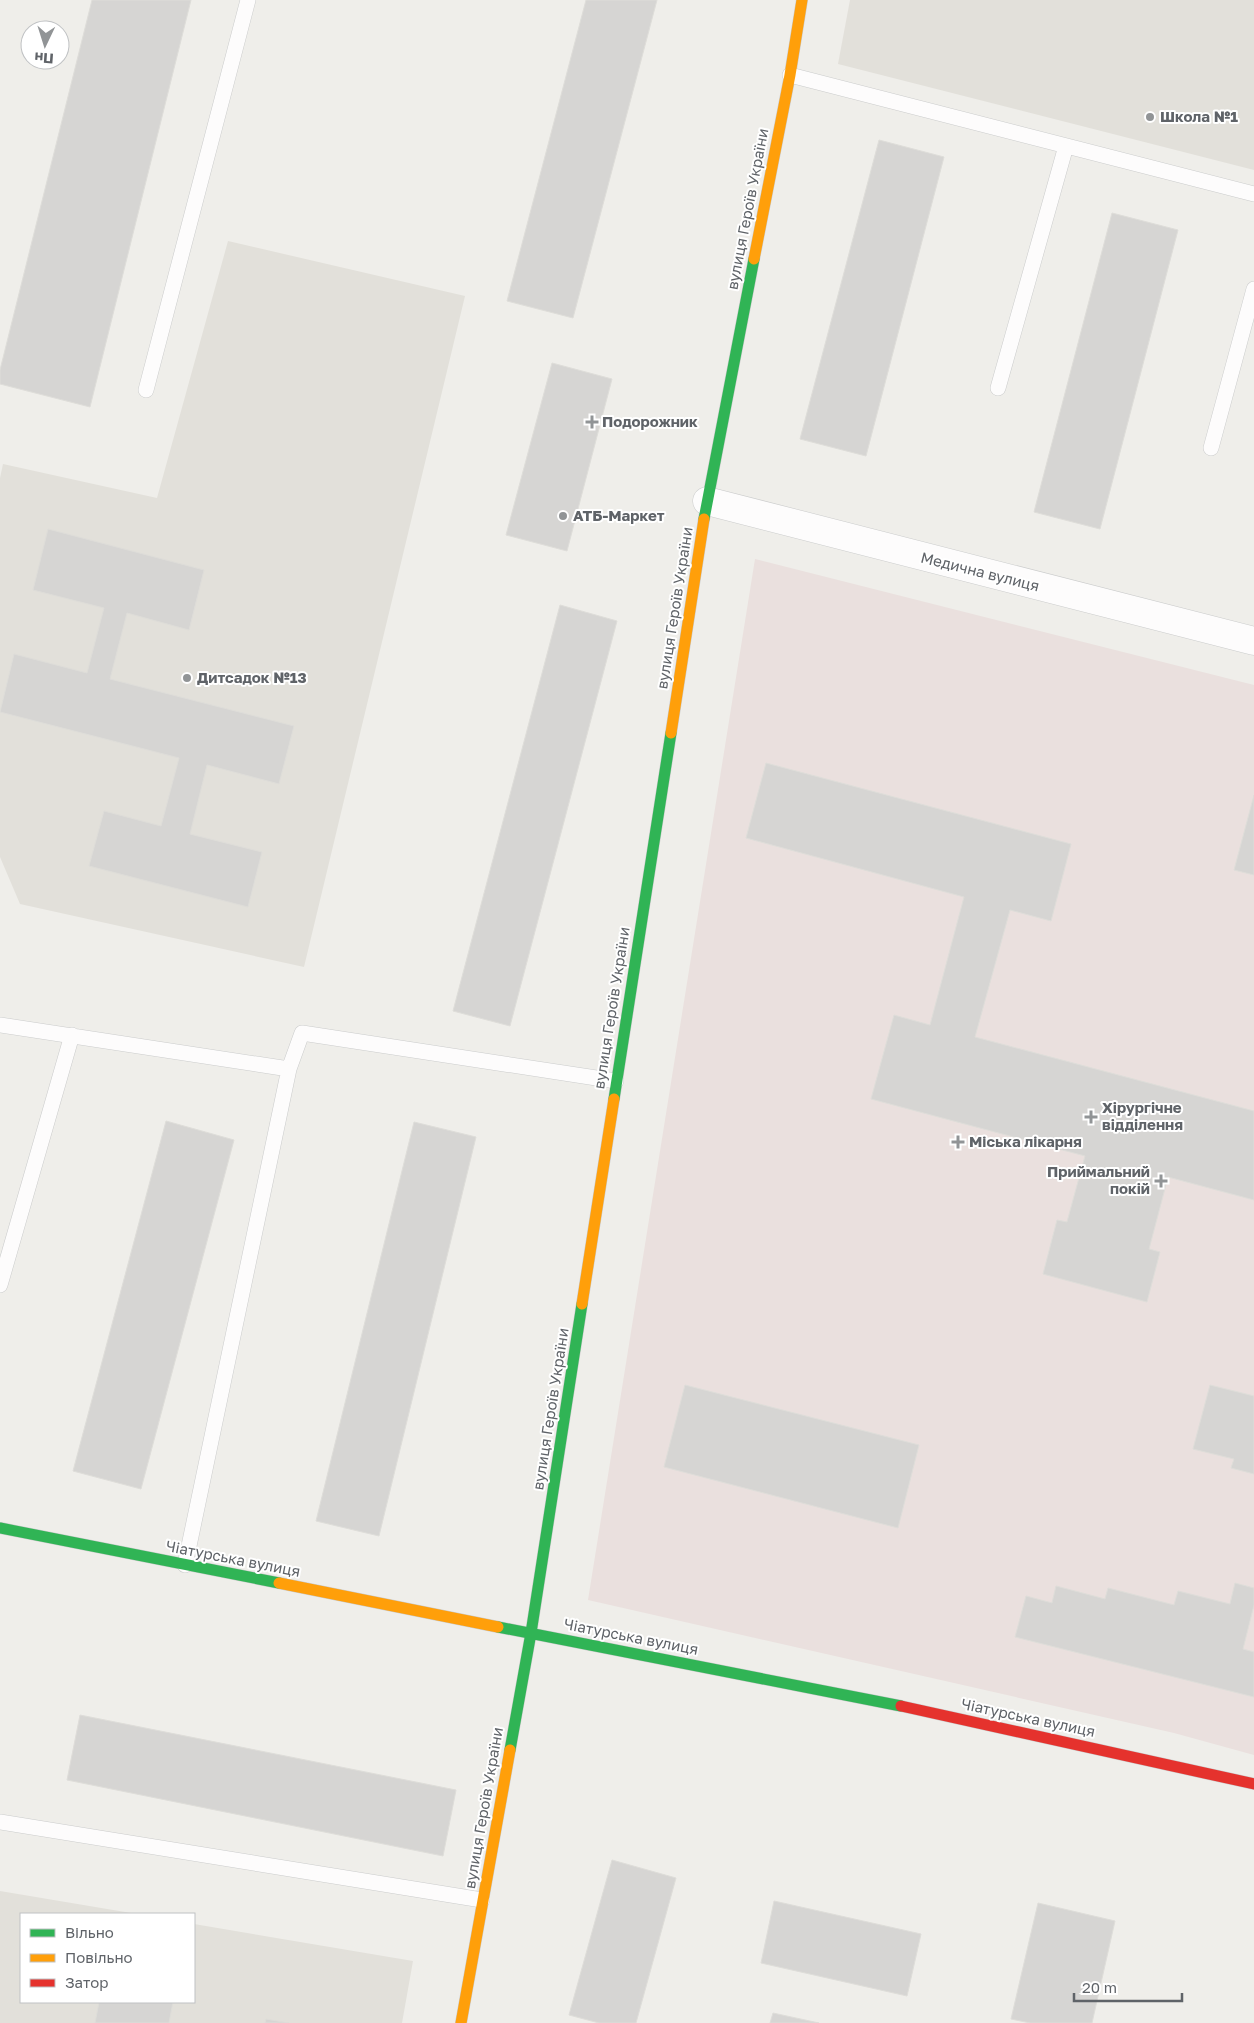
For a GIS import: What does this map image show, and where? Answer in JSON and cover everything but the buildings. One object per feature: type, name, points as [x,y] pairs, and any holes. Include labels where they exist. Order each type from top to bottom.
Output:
[{"type":"street","name":"вулиця Героїв України","points":[[461,2023],[532,1632],[707,501],[790,75],[802,0]]},
{"type":"street","name":"Медична вулиця","points":[[707,501],[1254,642]]},
{"type":"street","name":"Чіатурська вулиця","points":[[0,1528],[909,1708],[1254,1784]]},
{"type":"lane","points":[[146,390],[248,0]]},
{"type":"lane","points":[[790,75],[1254,194]]},
{"type":"lane","points":[[998,388],[1066,146]]},
{"type":"lane","points":[[1211,448],[1254,288]]},
{"type":"lane","points":[[0,1025],[72,1034],[290,1069]]},
{"type":"lane","points":[[185,1565],[290,1069],[302,1033],[616,1081]]},
{"type":"lane","points":[[0,1285],[72,1034]]},
{"type":"lane","points":[[0,1822],[482,1900]]},
{"type":"shaded area","name":"Школа №1","points":[[850,0],[1254,0],[1254,170],[838,64]]},
{"type":"shaded area","name":"Дитсадок №13","points":[[228,241],[465,296],[304,967],[20,904],[0,857],[0,478],[3,464],[157,498]]},
{"type":"shaded area","name":"Мiська лiкарня","points":[[755,559],[1254,685],[1254,1755],[1174,1733],[588,1600]]},
{"type":"shaded area","points":[[0,1891],[131,1913],[20,1913],[20,2003],[195,2003],[195,1924],[413,1961],[402,2023],[0,2023]]},
{"type":"traffic: fast","points":[[704,519],[754,259]]},
{"type":"traffic: fast","points":[[614,1099],[671,733]]},
{"type":"traffic: fast","points":[[510,1750],[531,1633],[582,1304]]},
{"type":"traffic: fast","points":[[0,1528],[279,1583]]},
{"type":"traffic: fast","points":[[498,1627],[901,1706]]},
{"type":"traffic: slow","points":[[754,259],[790,75],[802,0]]},
{"type":"traffic: slow","points":[[671,733],[704,519]]},
{"type":"traffic: slow","points":[[582,1304],[614,1099]]},
{"type":"traffic: slow","points":[[279,1583],[498,1627]]},
{"type":"traffic: slow","points":[[461,2023],[510,1750]]},
{"type":"traffic: jam","points":[[901,1706],[1254,1784]]},
{"type":"place","name":"Школа №1","points":[[1150,117]]},
{"type":"place","name":"Подорожник","points":[[592,422]]},
{"type":"place","name":"АТБ-Маркет","points":[[563,516]]},
{"type":"place","name":"Дитсадок №13","points":[[187,678]]},
{"type":"place","name":"Хірургічне відділення","points":[[1091,1117]]},
{"type":"place","name":"Мiська лiкарня","points":[[958,1142]]},
{"type":"place","name":"Приймальний покій","points":[[1161,1181]]}]
